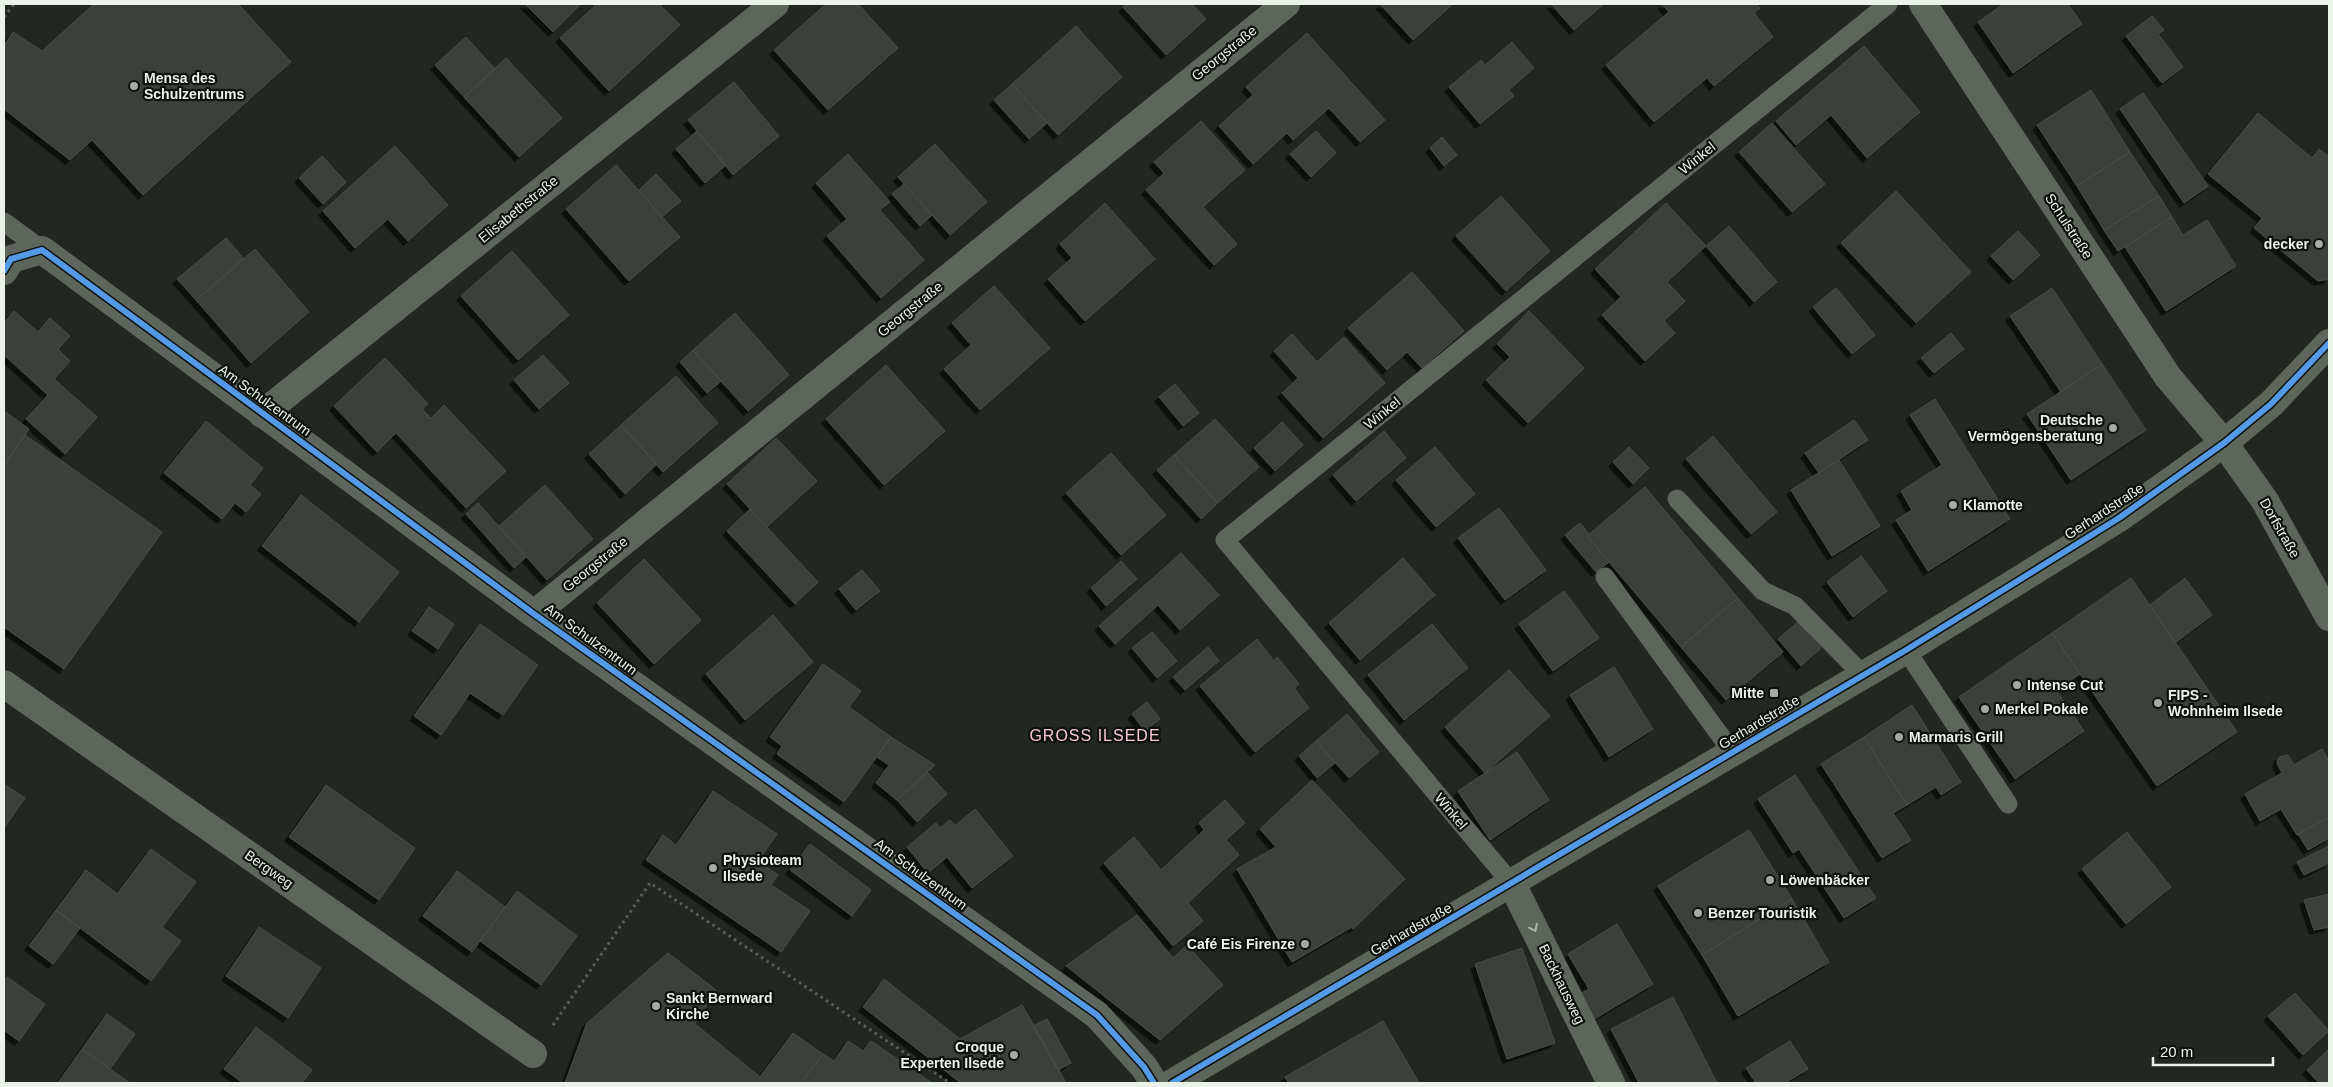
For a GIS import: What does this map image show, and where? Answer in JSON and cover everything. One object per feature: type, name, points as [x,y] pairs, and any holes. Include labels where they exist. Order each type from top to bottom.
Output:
[{"type":"main road","name":"Gerhardstraße","points":[[1172,1083],[1512,884],[1862,674],[1906,650],[2119,518],[2224,443],[2271,404],[2329,343]]},
{"type":"street","name":"Elisabethstraße","points":[[262,414],[775,4]]},
{"type":"street","name":"Georgstraße","points":[[534,614],[1286,4]]},
{"type":"street","name":"Schulstraße","points":[[1923,4],[2168,376],[2224,443]]},
{"type":"street","name":"Am Schulzentrum","points":[[42,250],[534,614],[1097,1015],[1144,1067],[1154,1083]]},
{"type":"street","points":[[4,271],[11,259],[42,250]]},
{"type":"street","name":"Dorfstraße","points":[[2224,443],[2265,501],[2329,617]]},
{"type":"street","name":"Bergweg","points":[[4,684],[533,1054]]},
{"type":"street","name":"Backhausweg","points":[[1512,884],[1611,1083]]},
{"type":"lane","name":"Winkel","points":[[1512,884],[1225,540],[1888,4]]},
{"type":"lane","points":[[4,222],[42,250]]},
{"type":"lane","points":[[1676,499],[1763,591],[1795,606],[1862,674]]},
{"type":"lane","name":"Gerhardstraße","points":[[1605,577],[1733,753]]},
{"type":"lane","points":[[1906,650],[2008,804]]},
{"type":"path","points":[[4,17],[14,4]]},
{"type":"path","points":[[533,1054],[650,883],[950,1083]]},
{"type":"building","name":"Mensa des Schulzentrums","points":[[94,4],[240,4],[291,62],[143,195],[92,140],[70,160],[4,109],[4,46],[13,32],[42,51]]},
{"type":"building","points":[[525,4],[581,4],[553,32]]},
{"type":"building","points":[[597,4],[659,4],[680,25],[609,91],[560,38]]},
{"type":"building","points":[[826,4],[858,4],[898,48],[828,110],[774,50]]},
{"type":"building","points":[[1127,4],[1192,4],[1206,19],[1166,55],[1123,7]]},
{"type":"building","points":[[1380,4],[1453,4],[1413,40]]},
{"type":"building","points":[[1551,4],[1604,4],[1574,30]]},
{"type":"building","points":[[1662,4],[1756,4],[1760,8],[1754,13],[1773,37],[1714,86],[1707,78],[1654,122],[1606,65],[1669,12]]},
{"type":"building","points":[[2004,4],[2068,4],[2082,24],[2013,73],[1978,22]]},
{"type":"building","points":[[2152,16],[2164,30],[2158,34],[2183,67],[2162,83],[2126,36]]},
{"type":"building","points":[[1076,26],[1122,77],[1058,135],[1012,84]]},
{"type":"building","points":[[1307,33],[1385,120],[1360,142],[1329,108],[1293,140],[1287,133],[1253,164],[1219,126],[1253,95],[1246,87]]},
{"type":"building","points":[[466,37],[495,69],[464,97],[435,65]]},
{"type":"building","points":[[1512,42],[1534,68],[1509,90],[1514,96],[1480,124],[1449,87],[1481,60],[1485,65]]},
{"type":"building","points":[[1864,46],[1920,112],[1867,158],[1831,115],[1796,145],[1776,121]]},
{"type":"building","points":[[506,58],[562,118],[519,157],[464,97]]},
{"type":"building","points":[[734,82],[779,136],[733,175],[688,120]]},
{"type":"building","points":[[1012,84],[1047,123],[1029,139],[994,100]]},
{"type":"building","points":[[2091,90],[2130,152],[2077,186],[2037,125]]},
{"type":"building","points":[[2143,93],[2208,186],[2184,203],[2120,109]]},
{"type":"building","points":[[2258,113],[2312,158],[2319,149],[2329,157],[2329,279],[2318,281],[2254,228],[2262,218],[2208,174]]},
{"type":"building","points":[[1201,121],[1245,170],[1203,207],[1237,244],[1214,265],[1146,190],[1164,173],[1154,162]]},
{"type":"building","points":[[1772,123],[1825,184],[1792,212],[1739,152]]},
{"type":"building","points":[[697,131],[726,165],[705,183],[676,149]]},
{"type":"building","points":[[1316,131],[1336,153],[1311,177],[1290,154]]},
{"type":"building","points":[[1442,137],[1457,155],[1444,166],[1430,148]]},
{"type":"building","points":[[935,144],[987,202],[950,235],[898,177]]},
{"type":"building","points":[[395,146],[448,205],[408,241],[388,219],[355,248],[323,211]]},
{"type":"building","points":[[2130,152],[2159,196],[2104,230],[2077,186]]},
{"type":"building","points":[[848,154],[890,202],[880,210],[924,260],[881,298],[827,236],[847,219],[816,183]]},
{"type":"building","points":[[322,156],[346,182],[323,204],[299,178]]},
{"type":"building","points":[[616,165],[680,237],[629,281],[566,209]]},
{"type":"building","points":[[656,174],[681,201],[662,217],[639,190]]},
{"type":"building","points":[[904,184],[932,215],[920,226],[892,194]]},
{"type":"building","points":[[1896,191],[1971,272],[1916,323],[1841,243]]},
{"type":"building","points":[[1501,196],[1550,251],[1506,291],[1456,236]]},
{"type":"building","points":[[2159,196],[2172,217],[2118,251],[2104,230]]},
{"type":"building","points":[[1105,203],[1155,259],[1085,321],[1048,279],[1072,258],[1060,244]]},
{"type":"building","points":[[1666,203],[1706,246],[1667,282],[1685,301],[1664,321],[1675,333],[1645,361],[1602,315],[1621,297],[1595,269]]},
{"type":"building","points":[[2172,217],[2183,235],[2207,220],[2236,266],[2166,311],[2125,247]]},
{"type":"building","points":[[1729,226],[1777,282],[1754,302],[1706,246]]},
{"type":"building","points":[[2018,231],[2040,255],[2013,280],[1991,256]]},
{"type":"building","points":[[226,238],[244,259],[196,300],[177,279]]},
{"type":"building","points":[[255,249],[309,312],[251,363],[196,300]]},
{"type":"building","points":[[512,251],[569,315],[518,360],[461,296]]},
{"type":"building","points":[[1412,272],[1464,331],[1422,368],[1407,352],[1387,370],[1348,328]]},
{"type":"building","points":[[994,286],[1050,348],[980,410],[944,369],[971,345],[952,323]]},
{"type":"building","points":[[1836,288],[1875,335],[1852,354],[1813,307]]},
{"type":"building","points":[[2052,288],[2102,364],[2061,392],[2010,316]]},
{"type":"building","points":[[14,311],[38,332],[50,318],[70,336],[58,349],[70,361],[54,379],[97,417],[65,454],[26,419],[48,395],[4,355],[4,323]]},
{"type":"building","points":[[1529,311],[1584,368],[1528,423],[1486,380],[1510,357],[1497,344]]},
{"type":"building","points":[[735,313],[789,375],[748,411],[693,350]]},
{"type":"building","points":[[1951,333],[1964,349],[1934,373],[1921,358]]},
{"type":"building","points":[[1292,334],[1317,362],[1344,337],[1385,383],[1323,438],[1282,393],[1298,378],[1274,351]]},
{"type":"building","points":[[693,350],[721,381],[707,393],[680,362]]},
{"type":"building","points":[[543,355],[569,383],[539,409],[514,380]]},
{"type":"building","points":[[385,358],[428,404],[422,409],[431,418],[444,405],[506,471],[466,508],[396,433],[377,452],[334,406]]},
{"type":"building","points":[[2102,364],[2146,430],[2071,480],[2027,414]]},
{"type":"building","points":[[886,365],[945,431],[884,485],[826,419]]},
{"type":"building","points":[[676,376],[718,423],[663,472],[621,425]]},
{"type":"building","points":[[1175,384],[1199,413],[1183,426],[1159,397]]},
{"type":"building","points":[[1935,399],[2010,519],[1928,571],[1896,520],[1912,510],[1901,491],[1942,465],[1910,415]]},
{"type":"building","points":[[4,411],[29,429],[4,465]]},
{"type":"building","points":[[1215,419],[1259,467],[1218,503],[1174,455]]},
{"type":"building","points":[[1854,420],[1868,440],[1819,473],[1805,453]]},
{"type":"building","points":[[206,421],[263,468],[250,485],[261,494],[246,512],[235,503],[222,519],[164,473]]},
{"type":"building","points":[[1282,422],[1303,445],[1275,471],[1254,448]]},
{"type":"building","points":[[621,425],[657,464],[625,494],[589,454]]},
{"type":"building","points":[[1384,431],[1406,458],[1356,501],[1333,475]]},
{"type":"building","points":[[25,435],[162,532],[64,669],[4,627],[4,465]]},
{"type":"building","points":[[1713,436],[1777,512],[1751,534],[1686,459]]},
{"type":"building","points":[[776,438],[817,481],[767,527],[727,484]]},
{"type":"building","points":[[1435,447],[1475,494],[1436,527],[1396,480]]},
{"type":"building","points":[[1629,447],[1649,468],[1633,484],[1613,462]]},
{"type":"building","points":[[1111,453],[1166,515],[1121,555],[1066,493]]},
{"type":"building","points":[[1174,455],[1218,503],[1201,519],[1157,470]]},
{"type":"building","points":[[1839,460],[1880,526],[1832,556],[1791,490]]},
{"type":"building","points":[[545,485],[593,539],[547,580],[499,526]]},
{"type":"building","points":[[1645,487],[1738,598],[1681,647],[1587,536]]},
{"type":"building","points":[[301,495],[399,572],[359,622],[262,546]]},
{"type":"building","points":[[478,503],[526,557],[514,568],[466,514]]},
{"type":"building","points":[[1499,508],[1546,570],[1505,600],[1458,538]]},
{"type":"building","points":[[750,509],[818,582],[795,604],[727,531]]},
{"type":"building","points":[[1580,523],[1589,534],[1587,536],[1609,562],[1596,572],[1565,535]]},
{"type":"building","points":[[1181,553],[1219,595],[1180,630],[1158,605],[1115,644],[1099,626]]},
{"type":"building","points":[[1861,556],[1887,591],[1853,617],[1827,582]]},
{"type":"building","points":[[1403,558],[1435,595],[1360,660],[1329,623]]},
{"type":"building","points":[[644,559],[701,620],[654,664],[597,603]]},
{"type":"building","points":[[1121,561],[1137,579],[1106,606],[1091,588]]},
{"type":"building","points":[[862,570],[880,591],[856,610],[839,589]]},
{"type":"building","name":"FIPS - Wohnheim Ilsede","points":[[2131,578],[2237,732],[2157,786],[2052,633]]},
{"type":"building","points":[[2185,578],[2212,615],[2175,643],[2150,605]]},
{"type":"building","points":[[1564,591],[1599,638],[1553,671],[1519,624]]},
{"type":"building","points":[[1738,598],[1783,652],[1726,700],[1681,647]]},
{"type":"building","points":[[429,607],[454,624],[438,649],[412,631]]},
{"type":"building","points":[[773,615],[813,662],[745,720],[706,674]]},
{"type":"building","points":[[1798,622],[1821,648],[1801,666],[1778,639]]},
{"type":"building","points":[[480,624],[538,665],[503,715],[470,693],[441,735],[414,716]]},
{"type":"building","points":[[1432,624],[1468,668],[1404,720],[1368,675]]},
{"type":"building","points":[[1152,632],[1177,661],[1157,678],[1132,648]]},
{"type":"building","points":[[2052,633],[2080,674],[2056,690],[2084,731],[2015,779],[1959,697]]},
{"type":"building","points":[[1257,639],[1274,661],[1277,657],[1299,684],[1294,688],[1309,708],[1255,752],[1200,686]]},
{"type":"building","points":[[1208,647],[1219,661],[1185,690],[1173,677]]},
{"type":"building","points":[[823,664],[861,691],[849,707],[891,737],[844,802],[777,754],[782,746],[770,737]]},
{"type":"building","points":[[1614,667],[1653,729],[1609,757],[1570,695]]},
{"type":"building","points":[[1509,670],[1550,716],[1485,773],[1445,727]]},
{"type":"building","points":[[1147,702],[1160,719],[1145,731],[1132,714]]},
{"type":"building","points":[[1912,705],[1961,782],[1941,795],[1936,787],[1907,805],[1864,737]]},
{"type":"building","points":[[1347,714],[1379,752],[1349,778],[1316,741]]},
{"type":"building","points":[[891,737],[935,765],[897,800],[876,783],[889,765],[877,757]]},
{"type":"building","points":[[1864,737],[1907,805],[1893,813],[1911,840],[1882,858],[1821,764]]},
{"type":"building","points":[[1316,741],[1335,763],[1317,778],[1299,756]]},
{"type":"building","points":[[2322,749],[2329,761],[2329,817],[2297,835],[2281,809],[2260,821],[2245,794],[2282,773],[2277,763],[2279,757],[2288,755],[2294,765]]},
{"type":"building","points":[[1517,752],[1549,800],[1490,840],[1458,791]]},
{"type":"building","points":[[927,772],[947,794],[917,822],[897,800]]},
{"type":"building","points":[[1795,775],[1876,898],[1844,918],[1799,849],[1793,853],[1758,799]]},
{"type":"building","points":[[1312,780],[1405,879],[1353,929],[1352,927],[1292,962],[1237,869],[1276,847],[1260,829]]},
{"type":"building","points":[[4,784],[25,798],[4,828]]},
{"type":"building","points":[[326,785],[415,848],[379,900],[289,837]]},
{"type":"building","name":"Physioteam Ilsede","points":[[713,791],[777,834],[758,861],[778,875],[771,885],[810,911],[781,952],[646,860],[663,835],[676,845]]},
{"type":"building","points":[[1225,800],[1245,823],[1226,840],[1239,855],[1188,903],[1203,921],[1173,946],[1104,863],[1134,837],[1161,870],[1204,830],[1199,823]]},
{"type":"building","points":[[975,809],[1013,856],[972,888],[947,857],[928,873],[907,847],[936,823],[940,828],[950,820],[955,826]]},
{"type":"building","points":[[2329,817],[2329,838],[2308,850],[2298,834]]},
{"type":"building","points":[[1749,830],[1792,899],[1702,955],[1658,886]]},
{"type":"building","points":[[2127,832],[2171,887],[2126,924],[2082,869]]},
{"type":"building","points":[[810,844],[871,890],[852,916],[790,870]]},
{"type":"building","points":[[2329,846],[2329,863],[2304,875],[2297,862]]},
{"type":"building","points":[[151,849],[196,882],[162,927],[181,941],[151,981],[56,910],[86,870],[117,894]]},
{"type":"building","points":[[457,871],[505,907],[472,952],[423,916]]},
{"type":"building","points":[[517,891],[577,936],[541,985],[480,941]]},
{"type":"building","points":[[2329,894],[2329,927],[2314,930],[2304,900]]},
{"type":"building","points":[[1792,899],[1829,962],[1738,1016],[1702,955]]},
{"type":"building","points":[[56,910],[80,928],[53,964],[29,946]]},
{"type":"building","points":[[1137,915],[1173,958],[1187,945],[1223,985],[1160,1040],[1066,966]]},
{"type":"building","points":[[1617,924],[1653,984],[1589,1022],[1574,997],[1589,989],[1568,954]]},
{"type":"building","points":[[259,927],[321,968],[288,1018],[226,976]]},
{"type":"building","points":[[1522,948],[1555,1043],[1507,1059],[1475,964]]},
{"type":"building","name":"Sankt Bernward Kirche","points":[[668,953],[716,990],[695,1024],[760,1077],[793,1033],[823,1054],[801,1083],[565,1083],[587,1023]]},
{"type":"building","points":[[7,977],[45,1004],[19,1041],[4,1030],[4,982]]},
{"type":"building","points":[[884,979],[960,1039],[1022,1005],[1065,1081],[1062,1083],[961,1083],[863,1007]]},
{"type":"building","points":[[2295,993],[2329,1031],[2303,1055],[2268,1016]]},
{"type":"building","points":[[1673,997],[1717,1083],[1639,1083],[1611,1029]]},
{"type":"building","points":[[107,1014],[135,1034],[110,1069],[82,1049]]},
{"type":"building","points":[[1047,1019],[1071,1063],[1058,1070],[1033,1026]]},
{"type":"building","points":[[1383,1021],[1419,1083],[1289,1083],[1285,1077]]},
{"type":"building","points":[[256,1027],[312,1070],[302,1083],[243,1083],[224,1069]]},
{"type":"building","points":[[848,1041],[863,1051],[871,1041],[932,1083],[801,1083],[823,1054],[834,1061]]},
{"type":"building","points":[[1790,1041],[1808,1069],[1785,1083],[1756,1083],[1746,1068]]},
{"type":"building","points":[[82,1049],[110,1069],[130,1083],[58,1083]]},
{"type":"building","points":[[2329,1049],[2329,1083],[2319,1083],[2307,1070]]},
{"type":"cycle path","points":[[4,271],[11,259],[42,250],[534,614],[1097,1015],[1144,1067],[1154,1083]]},
{"type":"cycle path","points":[[1172,1083],[1906,650],[2119,518],[2224,443],[2271,404],[2329,343]]},
{"type":"place","name":"Mensa des Schulzentrums","points":[[134,86]]},
{"type":"place","name":"decker","points":[[2319,244]]},
{"type":"place","name":"Deutsche Vermögensberatung","points":[[2113,428]]},
{"type":"place","name":"Klamotte","points":[[1953,505]]},
{"type":"place","name":"Intense Cut","points":[[2017,685]]},
{"type":"place","name":"Mitte","points":[[1774,693]]},
{"type":"place","name":"FIPS - Wohnheim Ilsede","points":[[2158,703]]},
{"type":"place","name":"Merkel Pokale","points":[[1985,709]]},
{"type":"place","name":"Marmaris Grill","points":[[1899,737]]},
{"type":"place","name":"Physioteam Ilsede","points":[[713,868]]},
{"type":"place","name":"Löwenbäcker","points":[[1770,880]]},
{"type":"place","name":"Benzer Touristik","points":[[1698,913]]},
{"type":"place","name":"Café Eis Firenze","points":[[1305,944]]},
{"type":"place","name":"Sankt Bernward Kirche","points":[[656,1006]]},
{"type":"place","name":"Croque Experten Ilsede","points":[[1014,1055]]},
{"type":"district","name":"GROSS ILSEDE","points":[[1095,735]]}]
